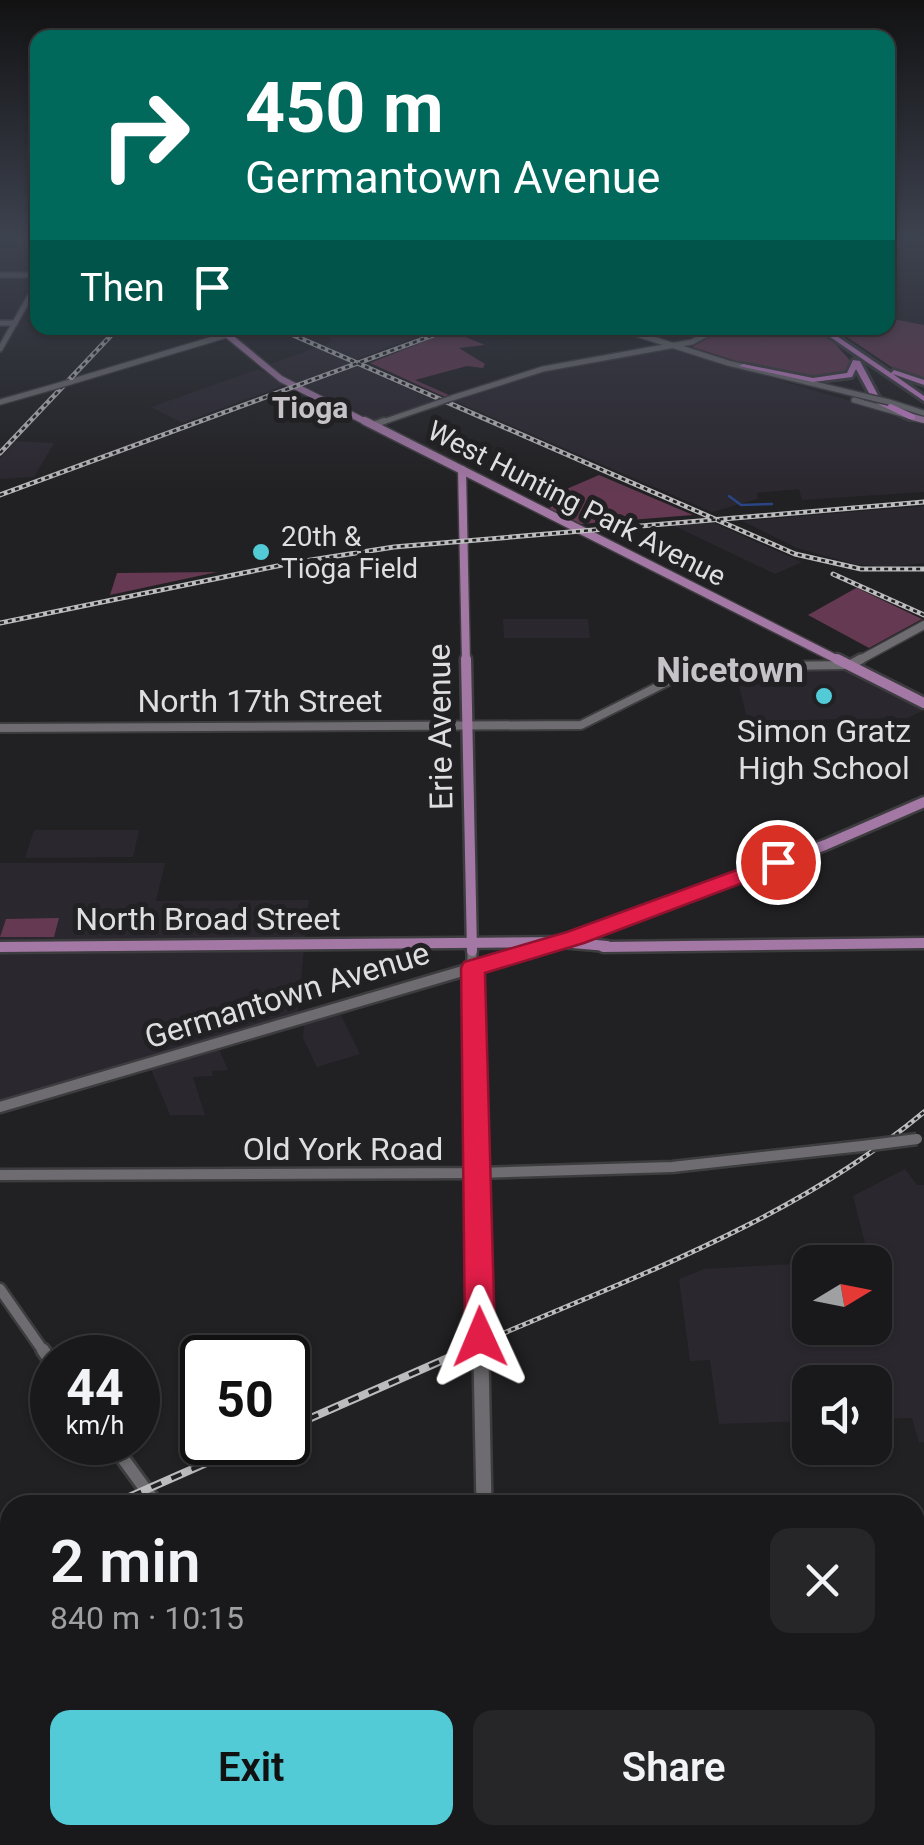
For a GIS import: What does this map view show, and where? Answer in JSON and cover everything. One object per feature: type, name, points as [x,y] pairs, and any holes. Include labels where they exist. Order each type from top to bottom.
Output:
[{"type":"highway","points":[[832,335],[856,363],[877,400],[912,417]]},
{"type":"highway","points":[[835,335],[924,397]]},
{"type":"highway","points":[[835,338],[924,397]]},
{"type":"highway","points":[[743,366],[822,380],[851,374],[856,363]]},
{"type":"highway","points":[[880,364],[924,383]]},
{"type":"main road","points":[[0,349],[14,323]]},
{"type":"main road","name":"West Hunting Park Avenue","points":[[228,335],[278,376],[924,702]]},
{"type":"main road","points":[[639,335],[912,417],[924,417]]},
{"type":"main road","points":[[728,363],[889,402],[924,417]]},
{"type":"main road","name":"Erie Avenue","points":[[462,470],[484,1495]]},
{"type":"main road","points":[[464,484],[477,478]]},
{"type":"main road","points":[[850,665],[924,625]]},
{"type":"main road","name":"Germantown Avenue","points":[[473,968],[561,942],[824,845],[924,802]]},
{"type":"main road","name":"North Broad Street","points":[[472,947],[561,942],[607,946]]},
{"type":"main road","name":"North Broad Street","points":[[0,948],[538,949],[924,943]]},
{"type":"street","points":[[0,323],[14,323]]},
{"type":"street","points":[[0,402],[228,335]]},
{"type":"street","points":[[374,425],[543,368],[671,346],[706,335]]},
{"type":"street","points":[[695,341],[690,347],[695,353]]},
{"type":"street","points":[[696,667],[850,665]]},
{"type":"street","name":"North 17th Street","points":[[0,728],[581,725],[696,667]]},
{"type":"street","name":"Germantown Avenue","points":[[0,1107],[473,968]]},
{"type":"street","name":"Old York Road","points":[[0,1175],[477,1173],[691,1166],[920,1138]]},
{"type":"street","points":[[0,1289],[32,1335]]},
{"type":"street","points":[[128,1465],[150,1495]]},
{"type":"shaded area","points":[[895,322],[924,325],[924,381],[896,370],[847,337],[830,338],[854,365],[851,372],[813,380],[692,347],[713,335],[895,335]]},
{"type":"shaded area","points":[[421,335],[349,362],[435,401],[375,421],[284,375],[271,364],[332,342],[329,337]]},
{"type":"shaded area","points":[[441,335],[461,335],[485,345],[459,348],[485,364],[483,368],[467,366],[415,380],[449,395],[445,397],[370,363]]},
{"type":"shaded area","points":[[670,349],[924,422],[924,492],[802,500],[799,489],[757,493],[758,499],[712,512],[455,401],[546,371]]},
{"type":"shaded area","points":[[259,369],[285,385],[182,423],[151,407]]},
{"type":"shaded area","points":[[16,441],[54,443],[34,477],[0,479],[0,458]]},
{"type":"shaded area","points":[[599,475],[693,515],[581,524],[547,509],[559,503],[548,497]]},
{"type":"shaded area","points":[[924,506],[924,563],[887,567],[854,564],[797,548],[742,521]]},
{"type":"shaded area","points":[[709,521],[802,562],[775,574],[670,524]]},
{"type":"shaded area","points":[[217,572],[110,595],[117,573]]},
{"type":"shaded area","points":[[856,588],[922,619],[869,648],[808,615]]},
{"type":"shaded area","points":[[503,619],[588,619],[590,638],[504,638]]},
{"type":"shaded area","points":[[735,671],[850,671],[924,710],[908,718],[748,721]]},
{"type":"shaded area","points":[[34,830],[139,830],[133,857],[25,858]]},
{"type":"shaded area","points":[[0,863],[165,863],[156,901],[309,900],[297,1019],[217,1044],[228,1070],[193,1077],[205,1115],[170,1115],[149,1064],[0,1104]]},
{"type":"shaded area","points":[[59,918],[54,937],[0,937],[6,919]]},
{"type":"shaded area","points":[[340,1013],[360,1054],[317,1067],[303,1038],[304,1024]]},
{"type":"shaded area","points":[[905,1169],[917,1185],[924,1185],[924,1442],[919,1443],[912,1418],[892,1419],[892,1365],[792,1365],[792,1422],[719,1424],[710,1360],[690,1361],[679,1279],[704,1269],[792,1264],[792,1345],[892,1345],[892,1245],[865,1245],[853,1196]]},
{"type":"waterway","points":[[729,496],[741,505],[772,504]]},
{"type":"railway","points":[[0,453],[111,335]]},
{"type":"railway","points":[[293,335],[358,363]]},
{"type":"railway","points":[[358,363],[434,335]]},
{"type":"railway","points":[[0,495],[358,363]]},
{"type":"railway","points":[[358,363],[716,520]]},
{"type":"railway","points":[[716,520],[924,502]]},
{"type":"railway","points":[[0,623],[292,563],[394,547],[716,520]]},
{"type":"railway","points":[[716,520],[795,554],[861,569],[924,569]]},
{"type":"railway","points":[[833,574],[924,615]]},
{"type":"railway","points":[[460,1352],[760,1219],[872,1152],[924,1112]]},
{"type":"railway","points":[[310,1418],[466,1350]]},
{"type":"railway","points":[[134,1495],[202,1465]]},
{"type":"place","name":"20th & Tioga Field","points":[[261,552]]},
{"type":"place","name":"Simon Gratz High School","points":[[824,696]]},
{"type":"district","name":"Tioga","points":[[310,408]]},
{"type":"district","name":"Nicetown","points":[[730,670]]},
{"type":"route","points":[[480,1337],[473,968],[576,938],[778,862]]}]
